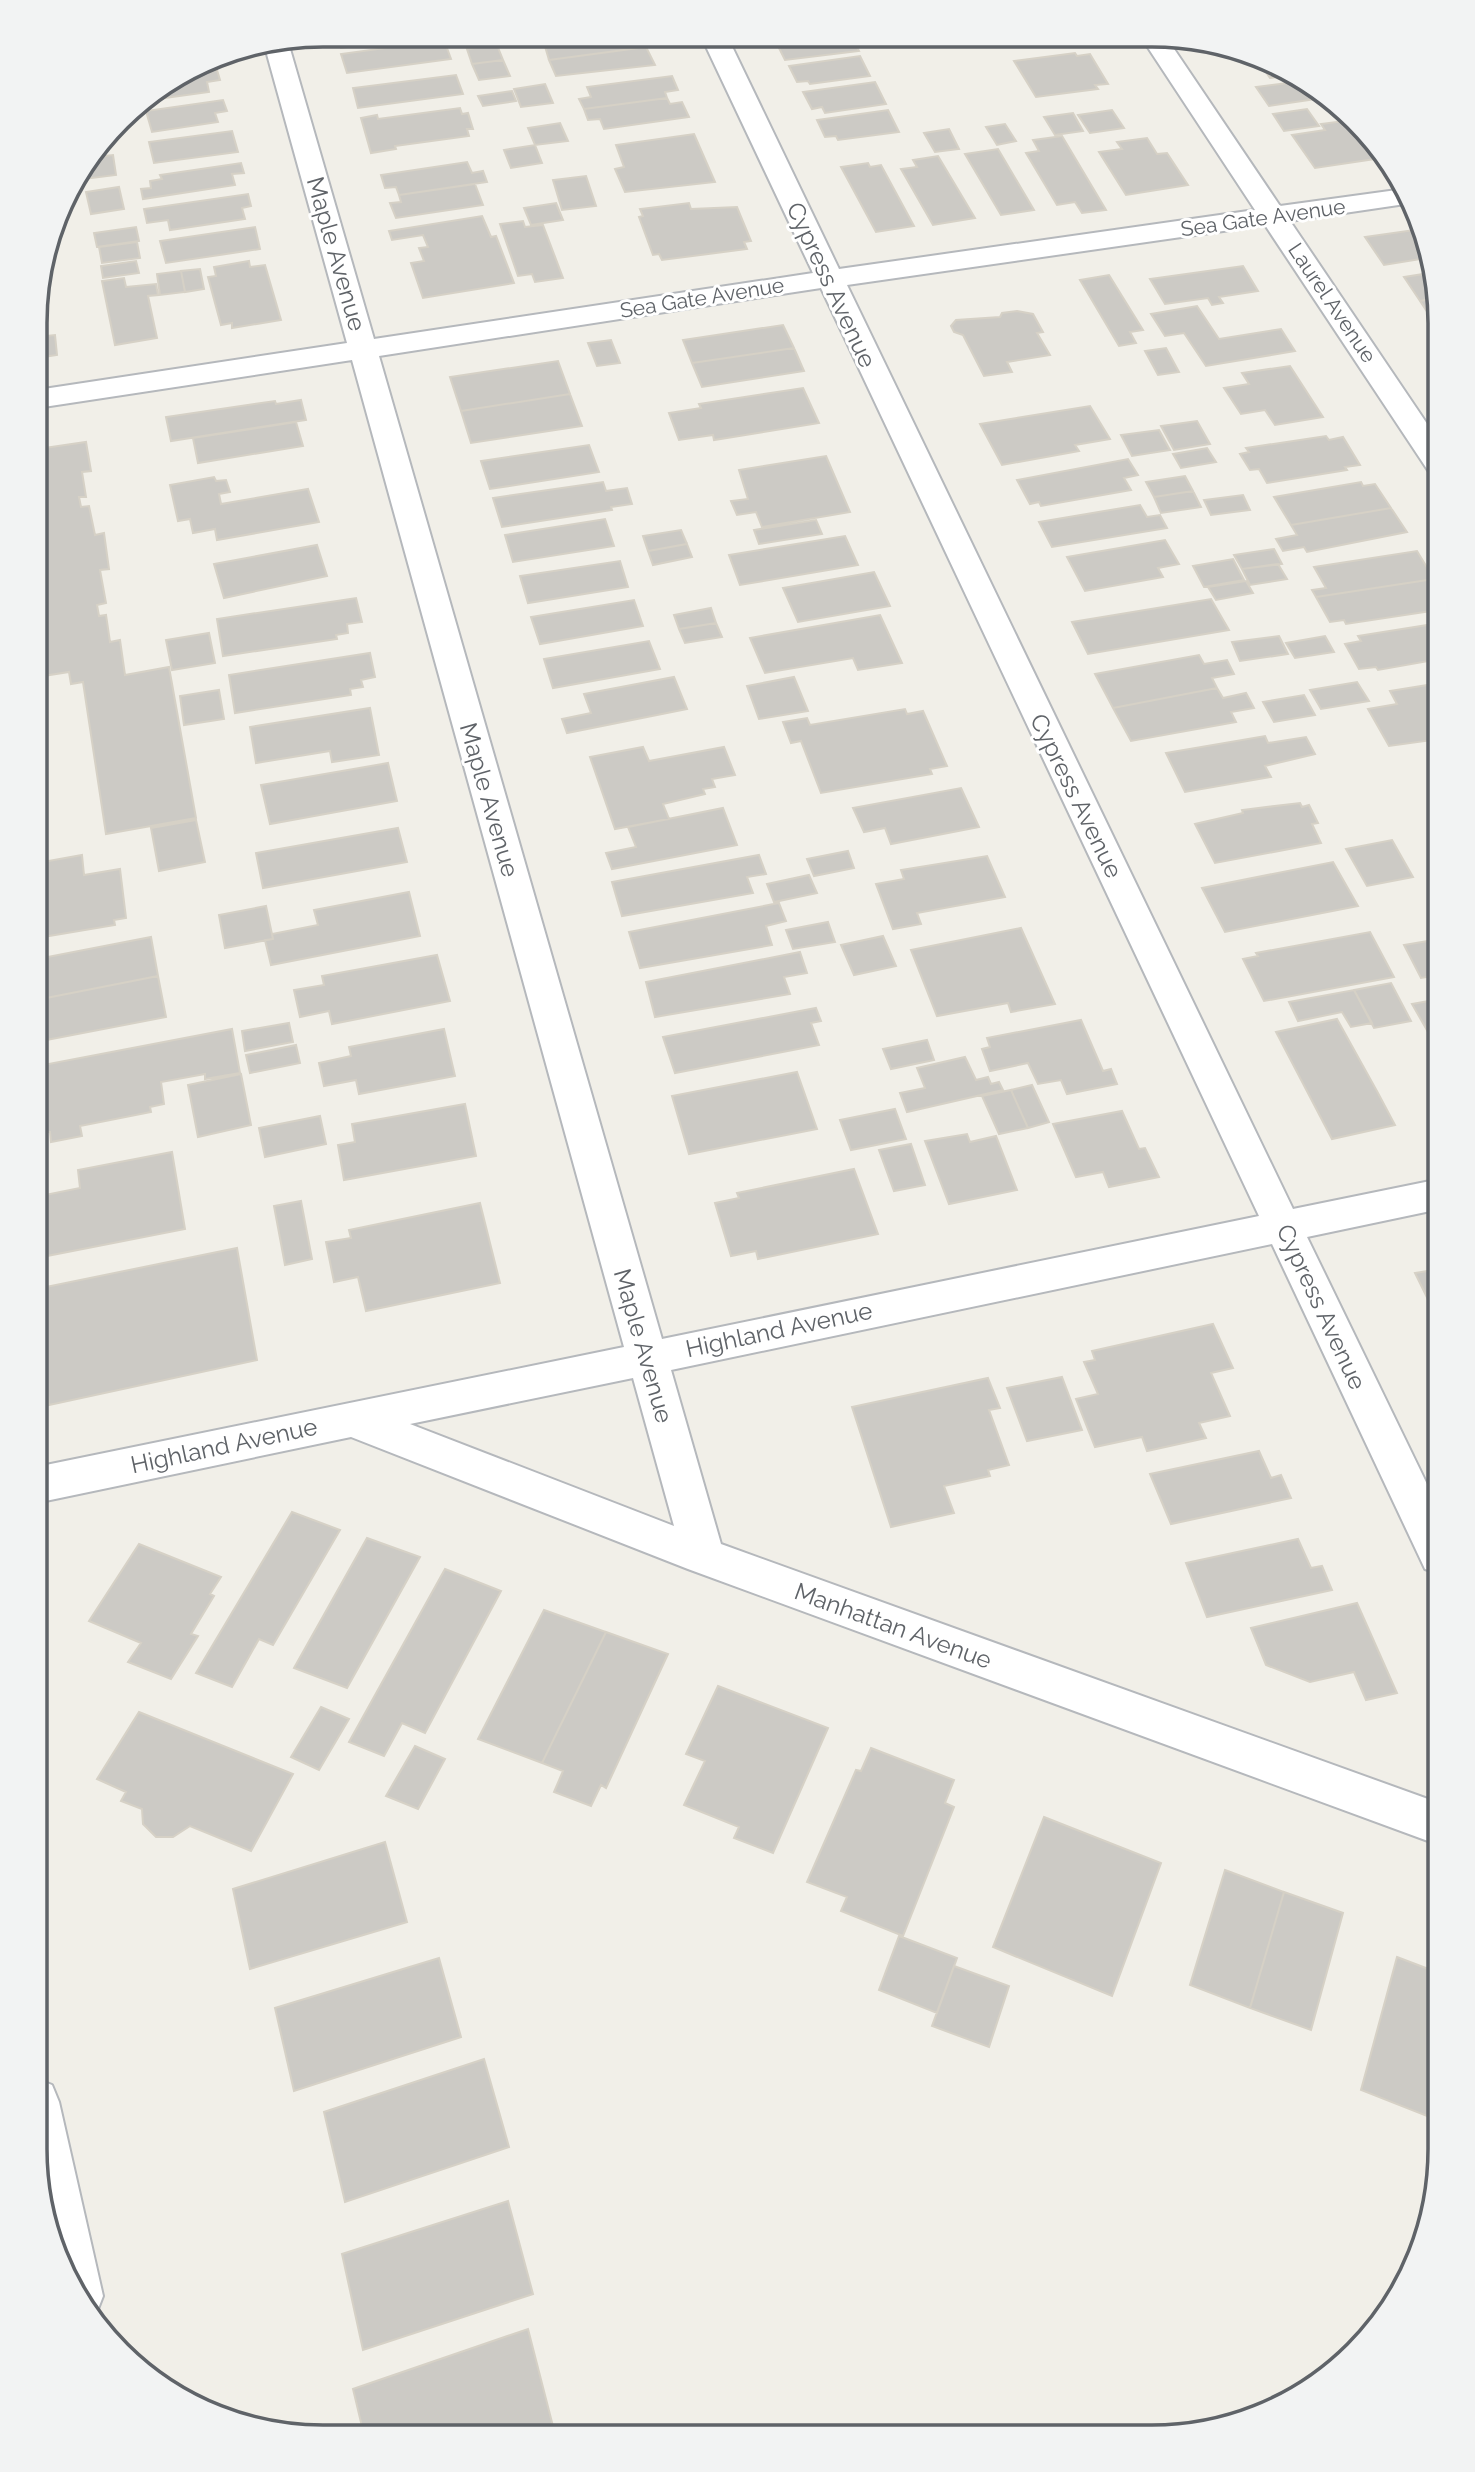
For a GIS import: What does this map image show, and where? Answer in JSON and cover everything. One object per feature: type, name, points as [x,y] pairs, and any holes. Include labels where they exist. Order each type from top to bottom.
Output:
[{"type":"street","name":"Cypress Avenue","points":[[719,47],[1428,1531]]},
{"type":"street","name":"Laurel Avenue","points":[[1160,47],[1428,447]]},
{"type":"street","name":"Maple Avenue","points":[[279,51],[703,1556]]},
{"type":"street","name":"Sea Gate Avenue","points":[[47,398],[828,279],[1397,198]]},
{"type":"street","name":"Highland Avenue","points":[[47,1483],[1428,1197]]},
{"type":"street","name":"Manhattan Avenue","points":[[350,1419],[703,1556],[1428,1820]]},
{"type":"street","points":[[48,2159],[69,2257]]},
{"type":"building","points":[[392,47],[447,47],[451,59],[347,73],[341,54]]},
{"type":"building","points":[[498,47],[503,60],[472,64],[467,49]]},
{"type":"building","points":[[545,47],[646,47],[549,60]]},
{"type":"building","points":[[646,47],[655,65],[556,76],[549,60]]},
{"type":"building","points":[[778,47],[857,47],[859,51],[785,60]]},
{"type":"building","points":[[1075,53],[1077,56],[1090,54],[1108,84],[1095,85],[1098,89],[1036,97],[1014,61]]},
{"type":"building","points":[[860,56],[870,76],[810,84],[808,81],[797,82],[789,66]]},
{"type":"building","points":[[503,60],[510,76],[479,80],[472,64]]},
{"type":"building","points":[[217,70],[220,80],[207,82],[209,92],[164,98],[185,84]]},
{"type":"building","points":[[456,75],[463,94],[358,108],[353,88]]},
{"type":"building","points":[[672,76],[678,90],[665,92],[667,98],[584,109],[579,99],[591,97],[587,87]]},
{"type":"building","points":[[875,82],[886,104],[825,113],[822,107],[812,109],[803,92]]},
{"type":"building","points":[[1288,83],[1313,99],[1269,106],[1256,87]]},
{"type":"building","points":[[545,84],[553,103],[521,107],[514,89]]},
{"type":"building","points":[[512,91],[516,101],[483,106],[478,96]]},
{"type":"building","points":[[667,98],[670,104],[682,102],[689,117],[604,129],[600,119],[588,120],[584,109]]},
{"type":"building","points":[[223,100],[227,111],[215,113],[218,122],[152,132],[147,111]]},
{"type":"building","points":[[460,108],[462,114],[468,113],[473,129],[467,129],[469,136],[395,146],[396,149],[371,153],[361,118],[377,115],[378,119]]},
{"type":"building","points":[[1307,109],[1319,126],[1284,131],[1273,114]]},
{"type":"building","points":[[888,110],[899,132],[838,140],[836,136],[825,137],[817,120]]},
{"type":"building","points":[[1112,110],[1124,128],[1090,133],[1078,115]]},
{"type":"building","points":[[1073,113],[1083,131],[1055,135],[1044,117]]},
{"type":"building","points":[[1340,122],[1374,159],[1315,168],[1292,135],[1325,130],[1321,124]]},
{"type":"building","points":[[560,123],[568,141],[535,145],[528,128]]},
{"type":"building","points":[[1005,124],[1016,141],[997,145],[986,127]]},
{"type":"building","points":[[949,129],[959,149],[935,152],[924,133]]},
{"type":"building","points":[[232,131],[238,152],[154,163],[149,142]]},
{"type":"building","points":[[694,134],[715,182],[625,192],[615,169],[624,167],[616,145]]},
{"type":"building","points":[[1062,136],[1106,210],[1082,213],[1075,202],[1057,205],[1026,153],[1039,151],[1033,140]]},
{"type":"building","points":[[1147,138],[1157,154],[1167,153],[1188,185],[1126,195],[1099,152],[1122,149],[1117,142]]},
{"type":"building","points":[[535,145],[542,163],[511,168],[504,150]]},
{"type":"building","points":[[998,149],[1034,210],[1001,215],[965,154]]},
{"type":"building","points":[[113,155],[116,175],[88,178],[94,170],[103,156]]},
{"type":"building","points":[[938,156],[975,218],[933,225],[901,169],[917,167],[913,160]]},
{"type":"building","points":[[467,162],[472,173],[483,171],[487,182],[399,195],[396,187],[385,188],[381,175]]},
{"type":"building","points":[[241,163],[244,173],[232,174],[235,185],[143,199],[141,189],[151,188],[150,181],[162,179],[160,175]]},
{"type":"building","points":[[868,163],[870,167],[881,165],[914,226],[876,232],[841,167]]},
{"type":"building","points":[[586,176],[596,206],[562,210],[553,180]]},
{"type":"building","points":[[475,184],[483,205],[396,218],[390,203],[401,202],[399,195]]},
{"type":"building","points":[[119,187],[124,209],[91,214],[86,192]]},
{"type":"building","points":[[248,194],[251,206],[242,208],[245,219],[170,230],[168,220],[147,223],[144,209]]},
{"type":"building","points":[[556,203],[563,220],[531,225],[524,208]]},
{"type":"building","points":[[689,203],[691,209],[737,207],[751,241],[744,242],[747,249],[662,260],[659,254],[653,255],[639,217],[643,216],[640,209]]},
{"type":"building","points":[[482,216],[491,237],[496,236],[514,283],[423,298],[411,263],[424,261],[419,248],[428,247],[423,235],[392,240],[389,231]]},
{"type":"building","points":[[523,221],[525,227],[543,225],[563,278],[535,282],[532,274],[518,276],[500,224]]},
{"type":"building","points":[[136,227],[139,241],[97,247],[94,233]]},
{"type":"building","points":[[255,227],[260,249],[166,263],[160,241]]},
{"type":"building","points":[[1411,230],[1420,259],[1384,265],[1365,237]]},
{"type":"building","points":[[137,242],[140,258],[102,263],[99,247]]},
{"type":"building","points":[[136,261],[139,273],[103,278],[101,266]]},
{"type":"building","points":[[249,261],[250,267],[265,265],[281,320],[232,328],[232,323],[221,325],[208,277],[216,276],[214,267]]},
{"type":"building","points":[[1243,266],[1258,291],[1219,297],[1223,303],[1212,305],[1208,298],[1165,304],[1150,279]]},
{"type":"building","points":[[200,269],[204,289],[185,292],[181,271]]},
{"type":"building","points":[[181,271],[185,292],[160,295],[157,274]]},
{"type":"building","points":[[1423,274],[1426,300],[1420,301],[1404,277]]},
{"type":"building","points":[[1109,275],[1143,330],[1130,332],[1136,343],[1119,346],[1080,280]]},
{"type":"building","points":[[124,278],[126,287],[156,284],[158,295],[148,296],[157,338],[115,345],[102,281]]},
{"type":"building","points":[[1426,300],[1427,312],[1420,301]]},
{"type":"building","points":[[1197,306],[1219,339],[1281,329],[1295,351],[1206,366],[1184,333],[1165,336],[1151,314]]},
{"type":"building","points":[[1017,311],[1033,314],[1043,332],[1037,333],[1050,355],[1007,362],[1012,372],[984,376],[963,335],[954,332],[951,326],[956,320],[1000,317],[1002,313]]},
{"type":"building","points":[[783,325],[794,348],[692,363],[683,340]]},
{"type":"building","points":[[55,335],[57,355],[47,356],[47,336]]},
{"type":"building","points":[[611,340],[620,363],[597,366],[588,343]]},
{"type":"building","points":[[794,348],[804,371],[702,387],[692,363]]},
{"type":"building","points":[[1166,348],[1179,372],[1158,375],[1145,351]]},
{"type":"building","points":[[558,361],[570,394],[461,411],[450,377]]},
{"type":"building","points":[[1290,366],[1323,417],[1275,425],[1265,410],[1241,414],[1224,388],[1249,384],[1242,373]]},
{"type":"building","points":[[803,388],[819,423],[714,440],[713,435],[679,440],[669,413],[701,408],[699,404]]},
{"type":"building","points":[[570,394],[582,426],[471,443],[461,411]]},
{"type":"building","points":[[301,400],[306,420],[171,441],[166,417],[275,401],[276,404]]},
{"type":"building","points":[[1090,406],[1110,439],[1075,445],[1079,451],[1002,465],[980,424]]},
{"type":"building","points":[[1197,421],[1210,444],[1174,450],[1161,426]]},
{"type":"building","points":[[296,422],[303,446],[198,463],[193,438]]},
{"type":"building","points":[[1159,430],[1170,450],[1132,456],[1121,435]]},
{"type":"building","points":[[1326,436],[1329,440],[1343,437],[1360,465],[1345,467],[1347,470],[1267,483],[1259,469],[1250,470],[1240,454],[1249,452],[1246,448]]},
{"type":"building","points":[[86,442],[91,471],[82,472],[86,497],[79,497],[81,507],[89,506],[95,535],[104,533],[109,569],[100,570],[106,603],[97,605],[99,616],[106,615],[110,642],[120,640],[125,675],[169,667],[196,818],[106,834],[83,682],[71,684],[69,672],[47,675],[47,448]]},
{"type":"building","points":[[589,445],[599,472],[490,489],[481,461]]},
{"type":"building","points":[[1207,448],[1216,462],[1181,468],[1173,454]]},
{"type":"building","points":[[826,456],[850,512],[762,527],[756,512],[737,515],[731,501],[748,499],[739,470]]},
{"type":"building","points":[[1128,459],[1138,475],[1124,478],[1131,490],[1041,506],[1039,502],[1030,504],[1017,480]]},
{"type":"building","points":[[1185,476],[1193,491],[1154,497],[1146,482]]},
{"type":"building","points":[[214,477],[216,481],[226,480],[230,492],[219,494],[221,504],[308,489],[319,522],[217,540],[215,529],[193,533],[190,519],[178,521],[170,485]]},
{"type":"building","points":[[603,482],[606,491],[627,488],[632,504],[611,507],[612,510],[502,527],[493,498]]},
{"type":"building","points":[[1361,482],[1363,486],[1375,484],[1391,508],[1291,525],[1274,497]]},
{"type":"building","points":[[1193,491],[1201,507],[1161,513],[1154,497]]},
{"type":"building","points":[[1243,495],[1250,510],[1211,515],[1204,500]]},
{"type":"building","points":[[1140,505],[1147,517],[1160,515],[1167,528],[1052,547],[1039,522]]},
{"type":"building","points":[[1391,508],[1407,532],[1307,552],[1304,547],[1283,551],[1276,539],[1297,535],[1291,525]]},
{"type":"building","points":[[605,519],[614,546],[513,562],[505,535]]},
{"type":"building","points":[[816,520],[822,534],[759,544],[754,530]]},
{"type":"building","points":[[681,530],[687,544],[648,551],[643,536]]},
{"type":"building","points":[[845,536],[858,565],[740,585],[729,555]]},
{"type":"building","points":[[1165,540],[1179,564],[1158,568],[1163,577],[1085,591],[1067,557]]},
{"type":"building","points":[[687,544],[692,557],[653,565],[648,551]]},
{"type":"building","points":[[317,545],[327,576],[224,598],[214,564]]},
{"type":"building","points":[[1274,549],[1282,564],[1242,569],[1234,555]]},
{"type":"building","points":[[1417,551],[1428,569],[1428,580],[1316,597],[1312,590],[1326,588],[1314,567]]},
{"type":"building","points":[[1233,559],[1244,580],[1204,587],[1193,566]]},
{"type":"building","points":[[620,561],[628,587],[528,603],[520,576]]},
{"type":"building","points":[[1278,564],[1287,579],[1250,585],[1242,569]]},
{"type":"building","points":[[874,572],[890,606],[798,622],[783,588]]},
{"type":"building","points":[[1428,580],[1428,612],[1346,624],[1344,620],[1330,622],[1316,597]]},
{"type":"building","points":[[1246,581],[1253,593],[1216,600],[1208,587]]},
{"type":"building","points":[[356,598],[362,622],[347,624],[348,633],[336,635],[337,639],[223,656],[217,619]]},
{"type":"building","points":[[1211,599],[1229,630],[1088,654],[1072,622]]},
{"type":"building","points":[[634,600],[643,626],[540,644],[531,617]]},
{"type":"building","points":[[711,608],[716,623],[679,629],[674,615]]},
{"type":"building","points":[[880,615],[902,663],[858,670],[853,658],[765,673],[750,638]]},
{"type":"building","points":[[716,623],[722,637],[685,643],[679,629]]},
{"type":"building","points":[[1428,625],[1428,661],[1378,670],[1376,667],[1359,669],[1345,644],[1361,641],[1358,636]]},
{"type":"building","points":[[209,633],[215,663],[172,670],[166,640]]},
{"type":"building","points":[[1279,636],[1288,654],[1240,661],[1232,642]]},
{"type":"building","points":[[1325,636],[1334,652],[1295,658],[1286,643]]},
{"type":"building","points":[[649,641],[660,669],[553,688],[544,659]]},
{"type":"building","points":[[370,653],[375,677],[361,680],[363,687],[350,689],[351,695],[235,713],[229,675]]},
{"type":"building","points":[[1199,655],[1204,664],[1227,660],[1234,674],[1212,678],[1217,688],[1113,708],[1095,674]]},
{"type":"building","points":[[674,677],[687,709],[567,733],[562,719],[591,713],[584,694]]},
{"type":"building","points":[[794,677],[808,711],[759,719],[747,686]]},
{"type":"building","points":[[1357,682],[1369,701],[1321,709],[1310,690]]},
{"type":"building","points":[[1428,685],[1428,741],[1389,746],[1368,709],[1397,704],[1390,691]]},
{"type":"building","points":[[1217,688],[1223,698],[1246,693],[1254,708],[1231,712],[1236,722],[1131,741],[1113,708]]},
{"type":"building","points":[[219,690],[224,719],[184,725],[180,696]]},
{"type":"building","points":[[1304,695],[1315,715],[1274,722],[1263,702]]},
{"type":"building","points":[[370,708],[379,755],[332,762],[330,751],[256,763],[250,727]]},
{"type":"building","points":[[905,709],[907,714],[923,711],[947,766],[930,769],[932,774],[821,793],[801,741],[791,743],[783,722],[807,718],[810,725]]},
{"type":"building","points":[[1265,736],[1268,743],[1306,737],[1315,754],[1265,766],[1271,777],[1185,792],[1166,753]]},
{"type":"building","points":[[643,747],[649,761],[724,747],[735,775],[712,779],[715,787],[703,789],[705,794],[663,804],[669,819],[615,829],[590,757]]},
{"type":"building","points":[[388,763],[397,801],[270,824],[261,785]]},
{"type":"building","points":[[961,788],[979,827],[891,844],[885,828],[864,832],[853,808]]},
{"type":"building","points":[[1300,803],[1302,807],[1309,805],[1318,823],[1312,824],[1321,843],[1215,863],[1195,824],[1243,813],[1242,810]]},
{"type":"building","points":[[723,808],[737,845],[612,869],[606,853],[636,847],[628,827]]},
{"type":"building","points":[[196,820],[205,862],[159,871],[151,828]]},
{"type":"building","points":[[398,828],[407,862],[263,888],[256,853]]},
{"type":"building","points":[[1392,840],[1413,877],[1367,886],[1346,849]]},
{"type":"building","points":[[848,851],[854,868],[814,876],[807,859]]},
{"type":"building","points":[[82,855],[84,875],[120,869],[126,918],[114,920],[115,925],[47,936],[47,861]]},
{"type":"building","points":[[759,855],[766,874],[747,877],[753,893],[622,916],[612,882]]},
{"type":"building","points":[[987,856],[1005,897],[917,913],[921,924],[893,929],[876,884],[904,879],[901,870]]},
{"type":"building","points":[[1333,862],[1358,906],[1225,932],[1202,888]]},
{"type":"building","points":[[809,875],[817,893],[774,902],[767,884]]},
{"type":"building","points":[[409,892],[420,936],[271,965],[265,940],[273,939],[272,934],[318,925],[314,910]]},
{"type":"building","points":[[779,903],[786,921],[766,926],[772,945],[640,968],[629,932]]},
{"type":"building","points":[[266,906],[273,939],[225,948],[219,915]]},
{"type":"building","points":[[828,922],[835,942],[793,949],[786,930]]},
{"type":"building","points":[[1021,928],[1055,1004],[1011,1012],[1008,1003],[937,1016],[911,950]]},
{"type":"building","points":[[1370,932],[1394,977],[1264,1001],[1243,959],[1258,956],[1256,953]]},
{"type":"building","points":[[883,936],[896,966],[854,975],[841,945]]},
{"type":"building","points":[[151,937],[158,976],[47,998],[47,957]]},
{"type":"building","points":[[1428,941],[1428,977],[1421,978],[1404,945]]},
{"type":"building","points":[[800,952],[807,973],[784,977],[790,994],[655,1017],[646,982]]},
{"type":"building","points":[[437,955],[450,1001],[332,1024],[329,1011],[300,1017],[294,990],[324,985],[322,976]]},
{"type":"building","points":[[158,976],[166,1017],[47,1040],[47,998]]},
{"type":"building","points":[[1391,983],[1411,1021],[1374,1028],[1354,990]]},
{"type":"building","points":[[1354,990],[1372,1023],[1351,1027],[1342,1012],[1298,1021],[1289,1002]]},
{"type":"building","points":[[1428,1001],[1428,1032],[1412,1004]]},
{"type":"building","points":[[816,1008],[821,1021],[811,1023],[819,1045],[675,1073],[663,1037]]},
{"type":"building","points":[[1337,1019],[1395,1125],[1332,1139],[1276,1032]]},
{"type":"building","points":[[1081,1020],[1103,1071],[1111,1069],[1117,1084],[1067,1094],[1061,1080],[1038,1084],[1028,1063],[990,1071],[982,1049],[990,1047],[987,1038]]},
{"type":"building","points":[[289,1023],[293,1042],[245,1051],[242,1031]]},
{"type":"building","points":[[232,1029],[240,1073],[205,1079],[205,1074],[161,1082],[164,1104],[150,1107],[151,1112],[80,1126],[82,1136],[51,1142],[50,1132],[47,1132],[47,1064]]},
{"type":"building","points":[[444,1029],[455,1076],[359,1094],[356,1080],[324,1086],[319,1063],[351,1056],[349,1047]]},
{"type":"building","points":[[927,1040],[934,1060],[891,1069],[883,1049]]},
{"type":"building","points":[[296,1045],[300,1063],[250,1073],[246,1055]]},
{"type":"building","points":[[965,1057],[976,1080],[988,1077],[991,1084],[999,1082],[1003,1090],[907,1112],[900,1093],[925,1088],[917,1068]]},
{"type":"building","points":[[797,1072],[817,1129],[689,1154],[672,1096]]},
{"type":"building","points":[[241,1074],[251,1125],[198,1137],[188,1085]]},
{"type":"building","points":[[1032,1085],[1049,1122],[1028,1128],[1011,1090]]},
{"type":"building","points":[[1011,1090],[1028,1128],[999,1134],[982,1096]]},
{"type":"building","points":[[465,1104],[476,1156],[344,1180],[338,1145],[355,1142],[352,1124]]},
{"type":"building","points":[[895,1109],[906,1139],[851,1150],[840,1120]]},
{"type":"building","points":[[1122,1111],[1139,1149],[1145,1148],[1159,1177],[1109,1187],[1103,1172],[1076,1177],[1053,1124]]},
{"type":"building","points":[[320,1116],[326,1144],[265,1157],[259,1128]]},
{"type":"building","points":[[967,1134],[970,1142],[996,1136],[1017,1190],[949,1204],[925,1141]]},
{"type":"building","points":[[911,1144],[925,1185],[894,1191],[879,1150]]},
{"type":"building","points":[[172,1152],[185,1229],[47,1256],[47,1195],[80,1188],[78,1170]]},
{"type":"building","points":[[854,1169],[878,1234],[758,1259],[756,1251],[731,1256],[715,1203],[739,1198],[737,1193]]},
{"type":"building","points":[[301,1201],[312,1259],[285,1265],[274,1206]]},
{"type":"building","points":[[480,1203],[500,1283],[366,1311],[358,1277],[334,1282],[326,1242],[351,1238],[349,1230]]},
{"type":"building","points":[[237,1248],[257,1360],[49,1405],[47,1287]]},
{"type":"building","points":[[1428,1271],[1428,1300],[1415,1273]]},
{"type":"building","points":[[1213,1324],[1233,1368],[1211,1373],[1230,1416],[1199,1423],[1206,1438],[1147,1451],[1142,1437],[1095,1447],[1076,1399],[1098,1394],[1084,1362],[1095,1360],[1092,1351]]},
{"type":"building","points":[[1062,1377],[1082,1430],[1027,1441],[1007,1388]]},
{"type":"building","points":[[988,1378],[1000,1408],[989,1410],[1009,1465],[988,1470],[990,1476],[944,1486],[954,1513],[891,1527],[852,1407]]},
{"type":"building","points":[[1259,1451],[1271,1478],[1281,1475],[1291,1498],[1171,1524],[1150,1474]]},
{"type":"building","points":[[292,1512],[340,1530],[273,1645],[259,1639],[232,1687],[196,1673]]},
{"type":"building","points":[[367,1538],[420,1557],[347,1688],[294,1668]]},
{"type":"building","points":[[1298,1539],[1311,1568],[1322,1566],[1332,1590],[1207,1617],[1186,1563]]},
{"type":"building","points":[[139,1544],[221,1577],[210,1594],[214,1596],[191,1634],[198,1636],[171,1679],[128,1662],[141,1643],[89,1621]]},
{"type":"building","points":[[445,1569],[501,1591],[425,1733],[402,1723],[384,1756],[349,1742]]},
{"type":"building","points":[[1357,1603],[1397,1693],[1366,1700],[1354,1672],[1310,1682],[1266,1665],[1251,1628]]},
{"type":"building","points":[[544,1610],[606,1632],[542,1763],[478,1739]]},
{"type":"building","points":[[606,1632],[668,1654],[606,1788],[601,1785],[591,1806],[554,1792],[563,1771],[542,1763]]},
{"type":"building","points":[[718,1686],[828,1728],[773,1853],[734,1838],[739,1827],[684,1805],[705,1761],[686,1754]]},
{"type":"building","points":[[321,1707],[349,1719],[319,1770],[291,1757]]},
{"type":"building","points":[[139,1712],[293,1774],[251,1851],[190,1826],[173,1837],[156,1837],[143,1824],[142,1809],[121,1801],[126,1792],[97,1779]]},
{"type":"building","points":[[415,1746],[445,1759],[418,1809],[386,1796]]},
{"type":"building","points":[[871,1748],[954,1780],[945,1803],[954,1807],[903,1936],[841,1911],[847,1897],[807,1882],[856,1770],[861,1771]]},
{"type":"building","points":[[1044,1817],[1161,1863],[1112,1996],[993,1947]]},
{"type":"building","points":[[385,1842],[407,1922],[250,1969],[233,1889]]},
{"type":"building","points":[[1225,1870],[1284,1892],[1250,2008],[1190,1985]]},
{"type":"building","points":[[1284,1892],[1343,1913],[1311,2030],[1250,2008]]},
{"type":"building","points":[[899,1936],[957,1958],[937,2013],[879,1990]]},
{"type":"building","points":[[1397,1957],[1428,1969],[1428,2116],[1361,2090]]},
{"type":"building","points":[[439,1958],[461,2037],[294,2091],[275,2008]]},
{"type":"building","points":[[954,1966],[1009,1986],[989,2047],[932,2026]]},
{"type":"building","points":[[484,2059],[509,2147],[345,2202],[324,2112]]},
{"type":"building","points":[[508,2201],[533,2294],[363,2350],[342,2254]]},
{"type":"building","points":[[528,2329],[553,2425],[362,2425],[353,2389]]}]
